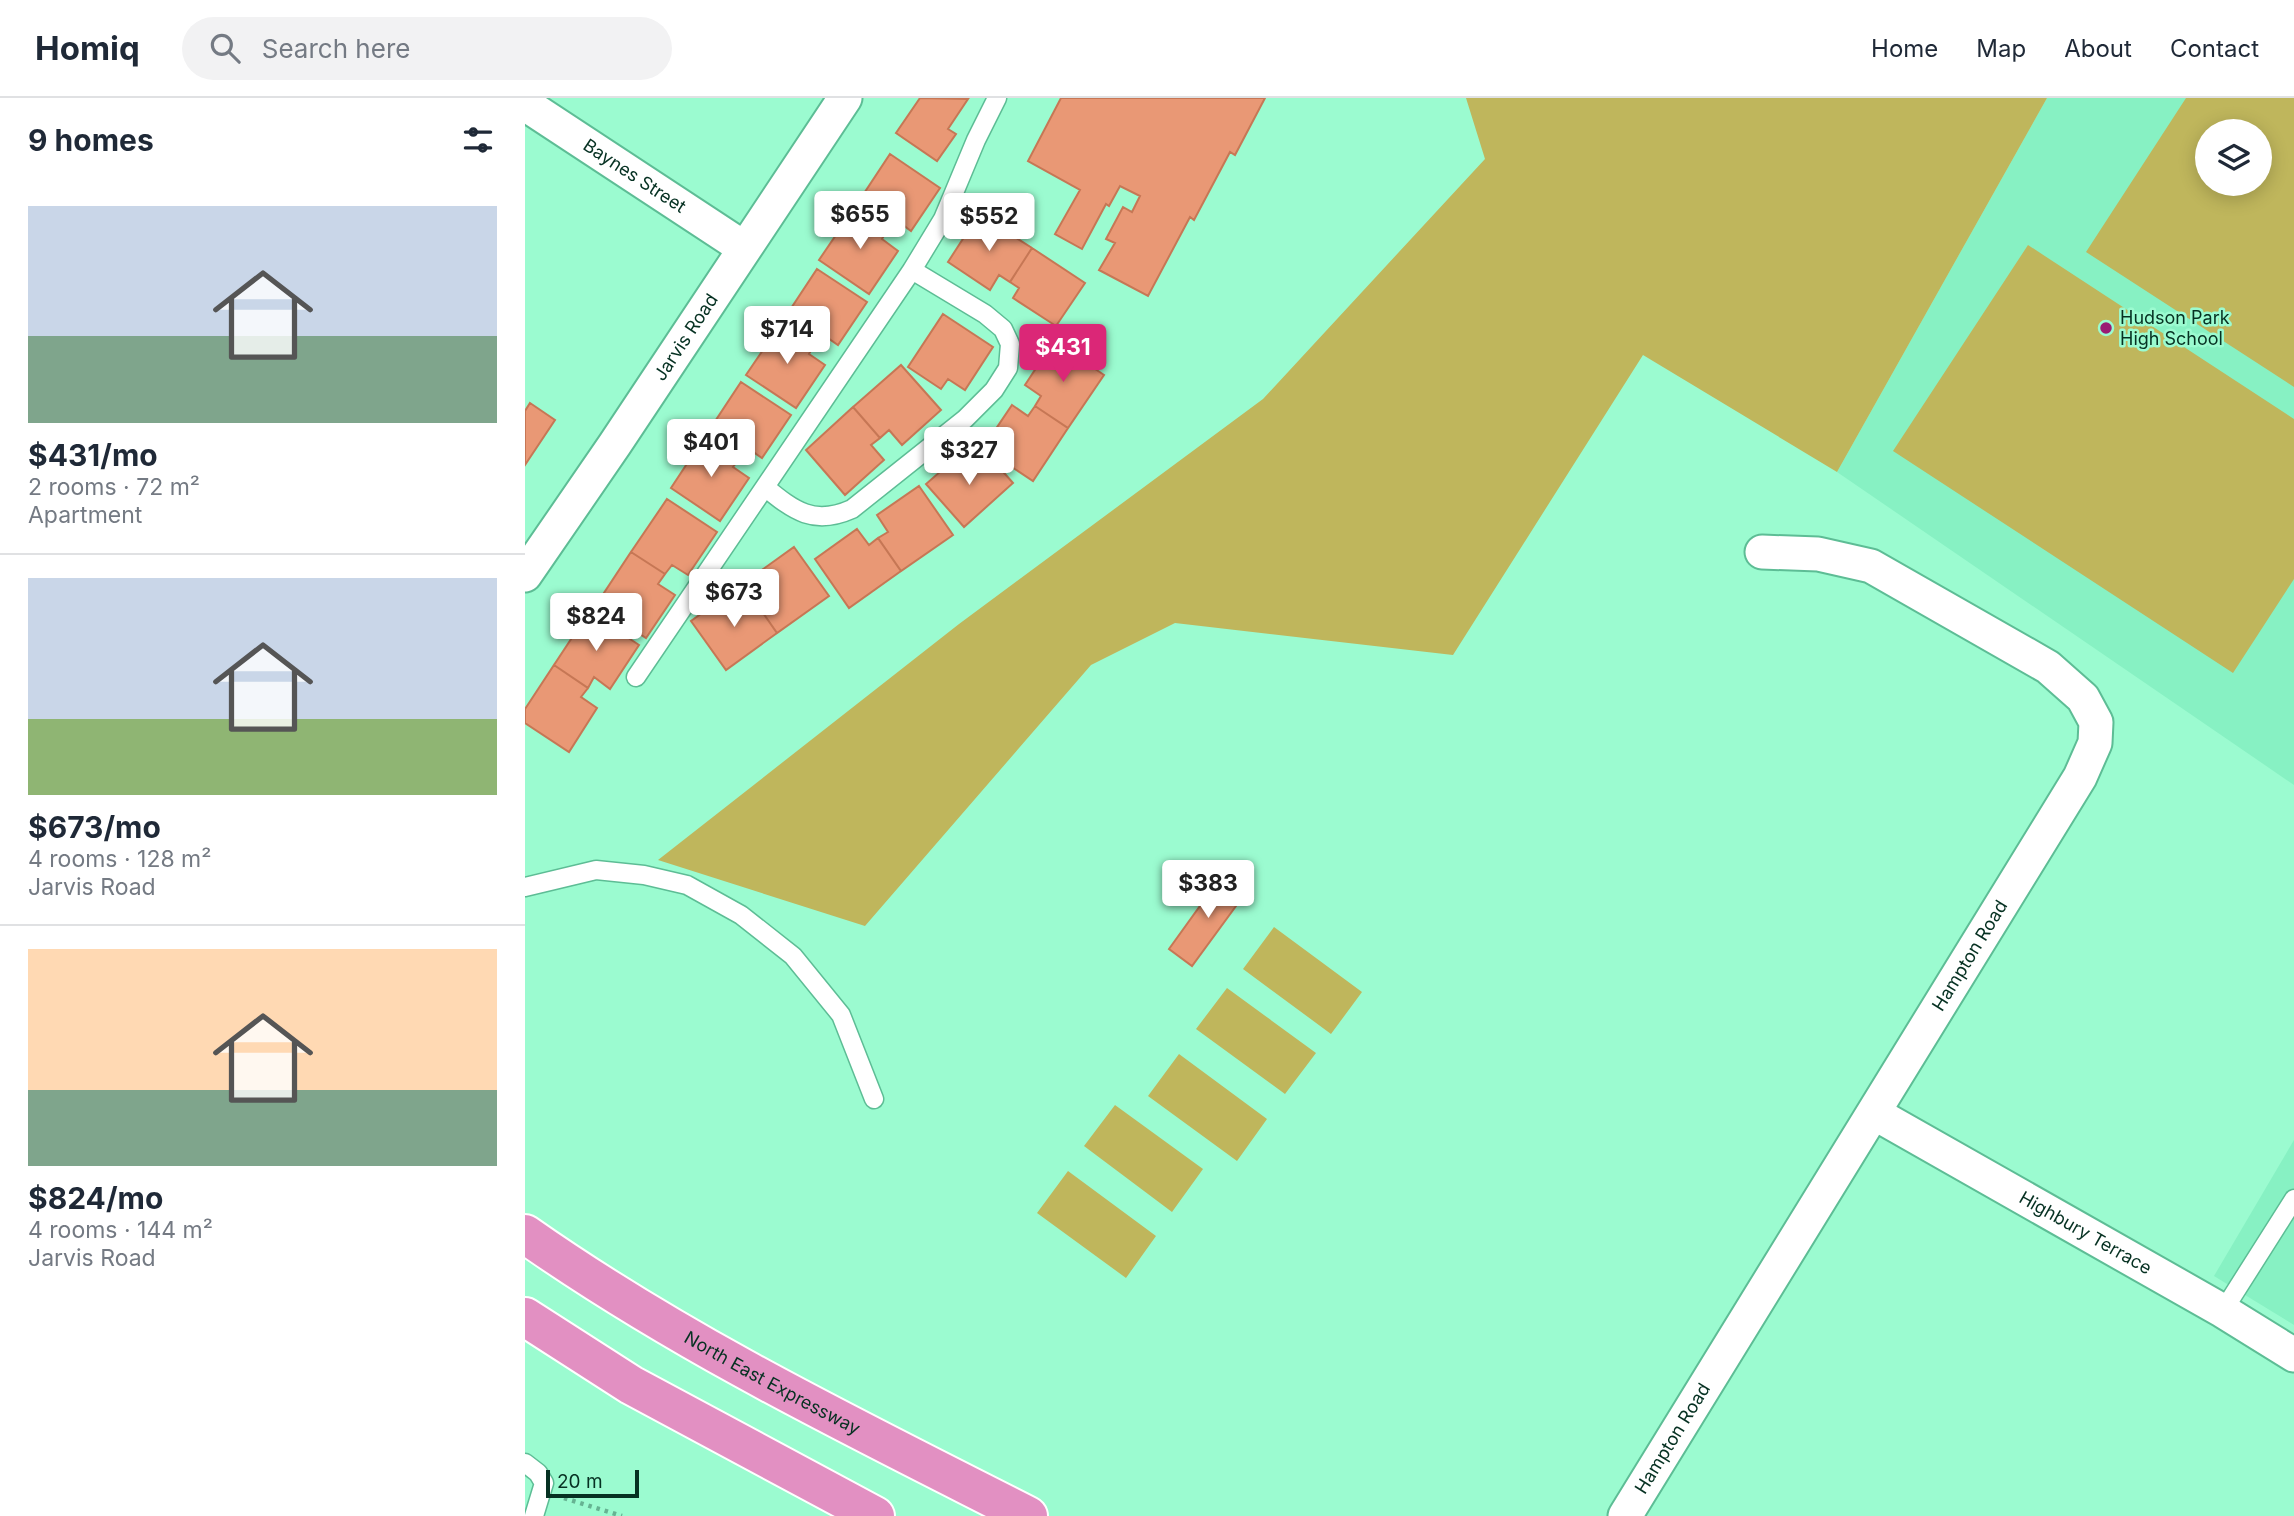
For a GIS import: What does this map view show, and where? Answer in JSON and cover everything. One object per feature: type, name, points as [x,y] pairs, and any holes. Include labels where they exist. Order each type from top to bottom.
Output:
[{"type":"highway","name":"North East Expressway","points":[[525,1234],[564,1262],[694,1342],[1028,1516]]},
{"type":"highway","points":[[525,1317],[631,1385],[875,1516]]},
{"type":"street","name":"Jarvis Road","points":[[525,575],[845,98]]},
{"type":"street","name":"Baynes Street","points":[[525,104],[744,248]]},
{"type":"street","name":"Hampton Road","points":[[1625,1516],[2080,777],[2095,743],[2096,722],[2083,698],[2048,667],[1871,566],[1818,554],[1762,552]]},
{"type":"street","name":"Highbury Terrace","points":[[1874,1113],[2223,1311],[2294,1355]]},
{"type":"lane","points":[[636,677],[912,270],[943,219],[997,98]]},
{"type":"lane","points":[[765,487],[797,510],[820,518],[835,517],[852,509],[944,436],[994,390],[1008,368],[1010,344],[1003,328],[985,314],[912,270]]},
{"type":"lane","points":[[525,887],[596,870],[644,875],[687,885],[741,915],[793,956],[841,1015],[874,1099]]},
{"type":"lane","points":[[2223,1311],[2294,1199]]},
{"type":"lane","points":[[525,1463],[538,1473],[544,1483],[534,1516]]},
{"type":"path","points":[[543,1491],[622,1516]]},
{"type":"shaded area","points":[[1466,98],[2047,98],[1837,472],[1643,355],[1453,655],[1175,623],[1091,665],[865,926],[658,860],[959,624],[1263,399],[1485,159]]},
{"type":"shaded area","name":"Hudson Park High School","points":[[2047,98],[2294,98],[2294,785],[1837,472]]},
{"type":"shaded area","points":[[2186,98],[2294,98],[2294,387],[2086,252]]},
{"type":"shaded area","points":[[2028,245],[2294,419],[2294,579],[2233,673],[1893,451]]},
{"type":"shaded area","points":[[1274,927],[1362,992],[1331,1034],[1243,969]]},
{"type":"shaded area","points":[[1227,988],[1316,1053],[1285,1094],[1196,1029]]},
{"type":"shaded area","points":[[1179,1054],[1267,1119],[1237,1161],[1148,1096]]},
{"type":"shaded area","points":[[1115,1105],[1203,1169],[1172,1212],[1084,1146]]},
{"type":"shaded area","points":[[2294,1140],[2294,1325],[2214,1276]]},
{"type":"shaded area","points":[[1068,1171],[1156,1236],[1126,1278],[1037,1213]]},
{"type":"building","points":[[920,98],[968,99],[948,129],[956,134],[937,161],[896,133]]},
{"type":"building","points":[[1061,98],[1265,98],[1235,155],[1230,152],[1194,220],[1190,217],[1148,296],[1099,270],[1115,243],[1106,239],[1123,207],[1132,212],[1140,196],[1120,186],[1109,206],[1106,204],[1082,249],[1055,234],[1080,190],[1028,161]]},
{"type":"building","points":[[890,154],[940,188],[911,231],[895,219],[888,229],[855,207]]},
{"type":"building","points":[[855,207],[888,229],[882,239],[898,251],[869,294],[819,260]]},
{"type":"building","points":[[979,214],[1032,248],[1010,282],[999,275],[990,290],[948,262]]},
{"type":"building","points":[[1032,248],[1085,283],[1056,326],[1013,298],[1019,288],[1010,282]]},
{"type":"building","points":[[817,269],[867,302],[838,345],[822,334],[815,344],[782,322]]},
{"type":"building","points":[[943,314],[993,347],[965,390],[948,379],[941,389],[908,367]]},
{"type":"building","points":[[782,322],[815,344],[809,354],[825,365],[796,408],[746,375]]},
{"type":"building","points":[[1054,341],[1104,375],[1068,428],[1035,406],[1041,396],[1025,385]]},
{"type":"building","points":[[901,365],[941,410],[902,445],[889,430],[880,438],[853,407]]},
{"type":"building","points":[[741,382],[791,415],[762,458],[746,447],[740,458],[706,435]]},
{"type":"building","points":[[530,403],[555,420],[525,465],[525,411]]},
{"type":"building","points":[[1012,405],[1028,416],[1035,406],[1068,428],[1033,481],[983,448]]},
{"type":"building","points":[[853,407],[880,438],[871,445],[884,460],[845,495],[806,450]]},
{"type":"building","points":[[706,435],[740,458],[733,467],[749,478],[720,521],[671,488]]},
{"type":"building","points":[[964,451],[978,467],[990,457],[1013,483],[964,527],[926,484]]},
{"type":"building","points":[[919,486],[953,535],[901,571],[878,538],[888,532],[877,515]]},
{"type":"building","points":[[667,499],[717,532],[688,575],[672,565],[665,574],[631,552]]},
{"type":"building","points":[[857,529],[869,545],[878,538],[901,571],[849,608],[815,559]]},
{"type":"building","points":[[794,547],[829,596],[777,633],[754,600],[763,593],[752,577]]},
{"type":"building","points":[[631,552],[665,574],[658,584],[675,595],[646,638],[596,605]]},
{"type":"building","points":[[733,591],[744,607],[754,600],[777,633],[726,670],[691,621]]},
{"type":"building","points":[[589,612],[639,645],[610,689],[594,677],[588,688],[554,665]]},
{"type":"building","points":[[554,665],[588,688],[581,697],[597,708],[569,752],[525,723],[525,709]]},
{"type":"building","points":[[1223,874],[1247,891],[1192,966],[1169,949]]},
{"type":"place","name":"Hudson Park High School","points":[[2106,328]]}]
